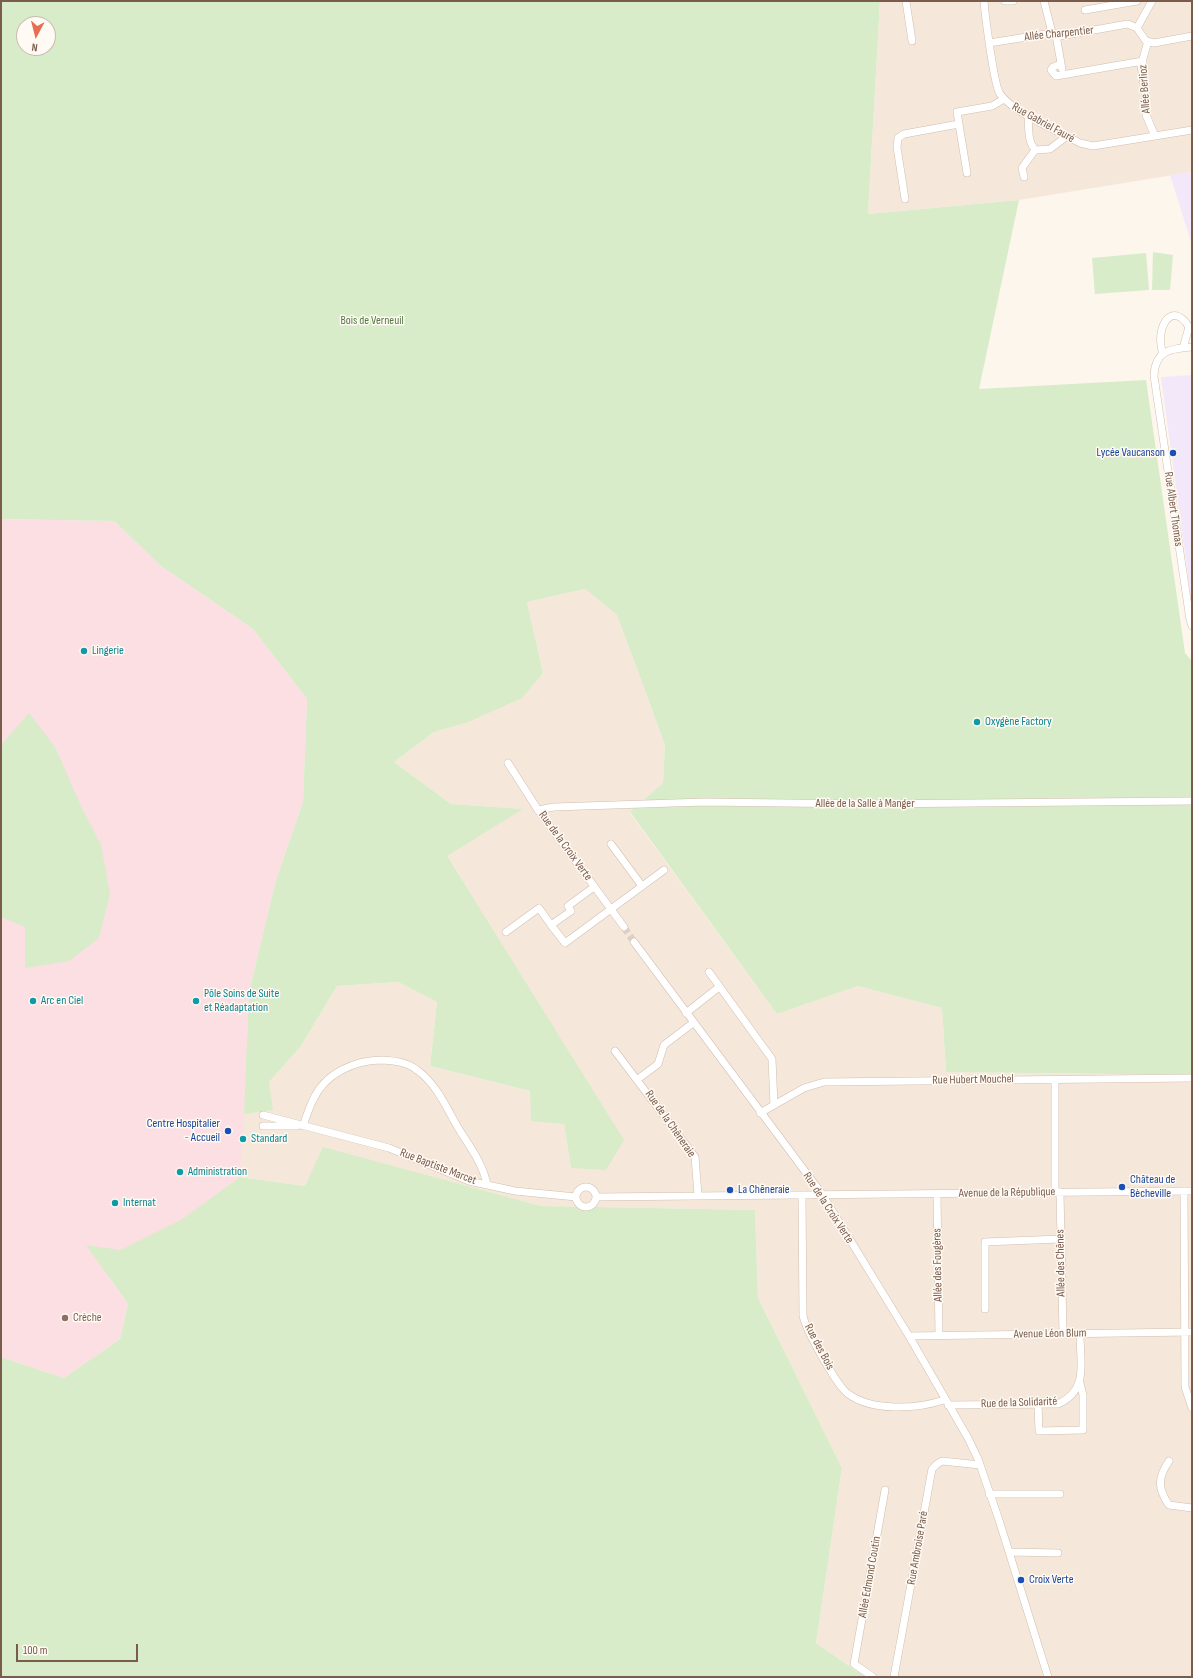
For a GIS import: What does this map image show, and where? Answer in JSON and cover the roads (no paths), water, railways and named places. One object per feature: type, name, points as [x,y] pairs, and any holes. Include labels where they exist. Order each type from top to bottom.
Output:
[{"type":"street","points":[[906,1],[912,41]]},
{"type":"street","name":"Rue Gabriel Fauré","points":[[984,1],[985,16],[998,92],[1009,104],[1080,143],[1093,146],[1192,130]]},
{"type":"street","points":[[1005,1],[1013,1]]},
{"type":"street","points":[[1044,1],[1054,34],[1063,75]]},
{"type":"street","points":[[1084,10],[1137,1]]},
{"type":"street","points":[[1152,1],[1137,28],[1148,41],[1154,43],[1192,36]]},
{"type":"street","name":"Allée Charpentier","points":[[990,43],[1054,34],[1060,36],[1128,24],[1137,28]]},
{"type":"street","name":"Allée Berlioz","points":[[1148,41],[1141,66],[1145,90],[1146,115],[1155,136]]},
{"type":"street","points":[[1061,64],[1053,67],[1051,70],[1056,76],[1143,61]]},
{"type":"street","points":[[967,173],[957,112],[992,106],[1004,99]]},
{"type":"street","points":[[1028,115],[1030,142],[1035,150]]},
{"type":"street","points":[[905,199],[897,147],[898,138],[904,134],[959,124]]},
{"type":"street","points":[[1035,150],[1043,151],[1050,149],[1067,136]]},
{"type":"street","points":[[1024,177],[1022,168],[1035,150]]},
{"type":"street","points":[[1183,348],[1188,327],[1185,321],[1179,317],[1173,316],[1167,319],[1162,325],[1159,340],[1163,354],[1173,349],[1183,348],[1192,347]]},
{"type":"street","name":"Rue Albert Thomas","points":[[1163,354],[1156,363],[1154,376],[1192,626]]},
{"type":"street","name":"Rue de la Croix Verte","points":[[508,763],[538,810],[624,928]]},
{"type":"street","name":"Allée de la Salle à Manger","points":[[538,810],[554,807],[704,802],[872,804],[1192,802]]},
{"type":"street","points":[[611,844],[642,886]]},
{"type":"street","points":[[506,932],[539,908],[565,943],[664,870]]},
{"type":"street","points":[[552,925],[571,911],[568,906],[594,887]]},
{"type":"street","name":"Rue de la Croix Verte","points":[[634,942],[822,1194],[909,1336],[946,1403],[968,1438],[980,1465],[1048,1677]]},
{"type":"street","points":[[709,972],[772,1059],[774,1105]]},
{"type":"street","points":[[686,1013],[719,987]]},
{"type":"street","name":"Rue de la Chêneraie","points":[[638,1079],[658,1064],[664,1045],[693,1023]]},
{"type":"street","name":"Rue de la Chêneraie","points":[[615,1051],[638,1079],[696,1157],[698,1195]]},
{"type":"street","points":[[303,1126],[313,1099],[328,1080],[338,1072],[362,1062],[375,1060],[402,1062],[417,1069],[430,1082],[486,1176],[487,1185]]},
{"type":"street","name":"Rue Hubert Mouchel","points":[[760,1112],[804,1088],[824,1082],[1192,1078]]},
{"type":"street","name":"Allée des Chênes","points":[[1055,1080],[1057,1192],[1063,1334]]},
{"type":"street","name":"Rue Baptiste Marcet","points":[[263,1115],[389,1148],[469,1181],[516,1191],[576,1197],[579,1204],[586,1207],[593,1204],[596,1197],[822,1194]]},
{"type":"street","name":"Rue Baptiste Marcet","points":[[263,1126],[303,1126]]},
{"type":"street","points":[[576,1197],[579,1189],[586,1186],[593,1189],[596,1197]]},
{"type":"street","points":[[1184,1191],[1188,1332],[1186,1387],[1192,1408]]},
{"type":"street","name":"Avenue de la République","points":[[822,1194],[1192,1191]]},
{"type":"street","name":"Allée des Fougères","points":[[937,1194],[939,1336]]},
{"type":"street","name":"Rue des Bois","points":[[802,1195],[803,1316],[809,1333],[838,1383],[846,1392],[859,1401],[876,1406],[924,1406],[946,1403]]},
{"type":"street","points":[[984,1309],[985,1242],[1060,1239]]},
{"type":"street","name":"Avenue Léon Blum","points":[[909,1336],[1188,1332]]},
{"type":"street","points":[[1038,1405],[1039,1431],[1083,1430],[1083,1395],[1080,1383],[1080,1334]]},
{"type":"street","name":"Rue de la Solidarité","points":[[946,1403],[1058,1404],[1068,1399],[1080,1383]]},
{"type":"street","name":"Rue Ambroise Paré","points":[[894,1677],[932,1469],[942,1461],[980,1465]]},
{"type":"street","points":[[1169,1461],[1161,1473],[1161,1494],[1169,1504],[1192,1508]]},
{"type":"street","name":"Allée Edmond Coutin","points":[[873,1677],[854,1664],[885,1490]]},
{"type":"street","points":[[989,1494],[1060,1494]]},
{"type":"street","points":[[1009,1552],[1058,1553]]},
{"type":"tunnel","points":[[624,927],[634,942]]},
{"type":"place","name":"Lycée Vaucanson","points":[[1173,453]]},
{"type":"place","name":"Lingerie","points":[[84,651]]},
{"type":"place","name":"Oxygène Factory","points":[[977,722]]},
{"type":"place","name":"Arc en Ciel","points":[[33,1001]]},
{"type":"place","name":"Pôle Soins de Suite et Réadaptation","points":[[196,1001]]},
{"type":"place","name":"Centre Hospitalier - Accueil","points":[[228,1131]]},
{"type":"place","name":"Standard","points":[[243,1139]]},
{"type":"place","name":"Administration","points":[[180,1172]]},
{"type":"place","name":"Château de Bècheville","points":[[1122,1187]]},
{"type":"place","name":"La Chêneraie","points":[[730,1190]]},
{"type":"place","name":"Internat","points":[[115,1203]]},
{"type":"place","name":"Crèche","points":[[65,1318]]},
{"type":"place","name":"Croix Verte","points":[[1021,1580]]},
{"type":"park label","name":"Bois de Verneuil","points":[[372,321]]}]
